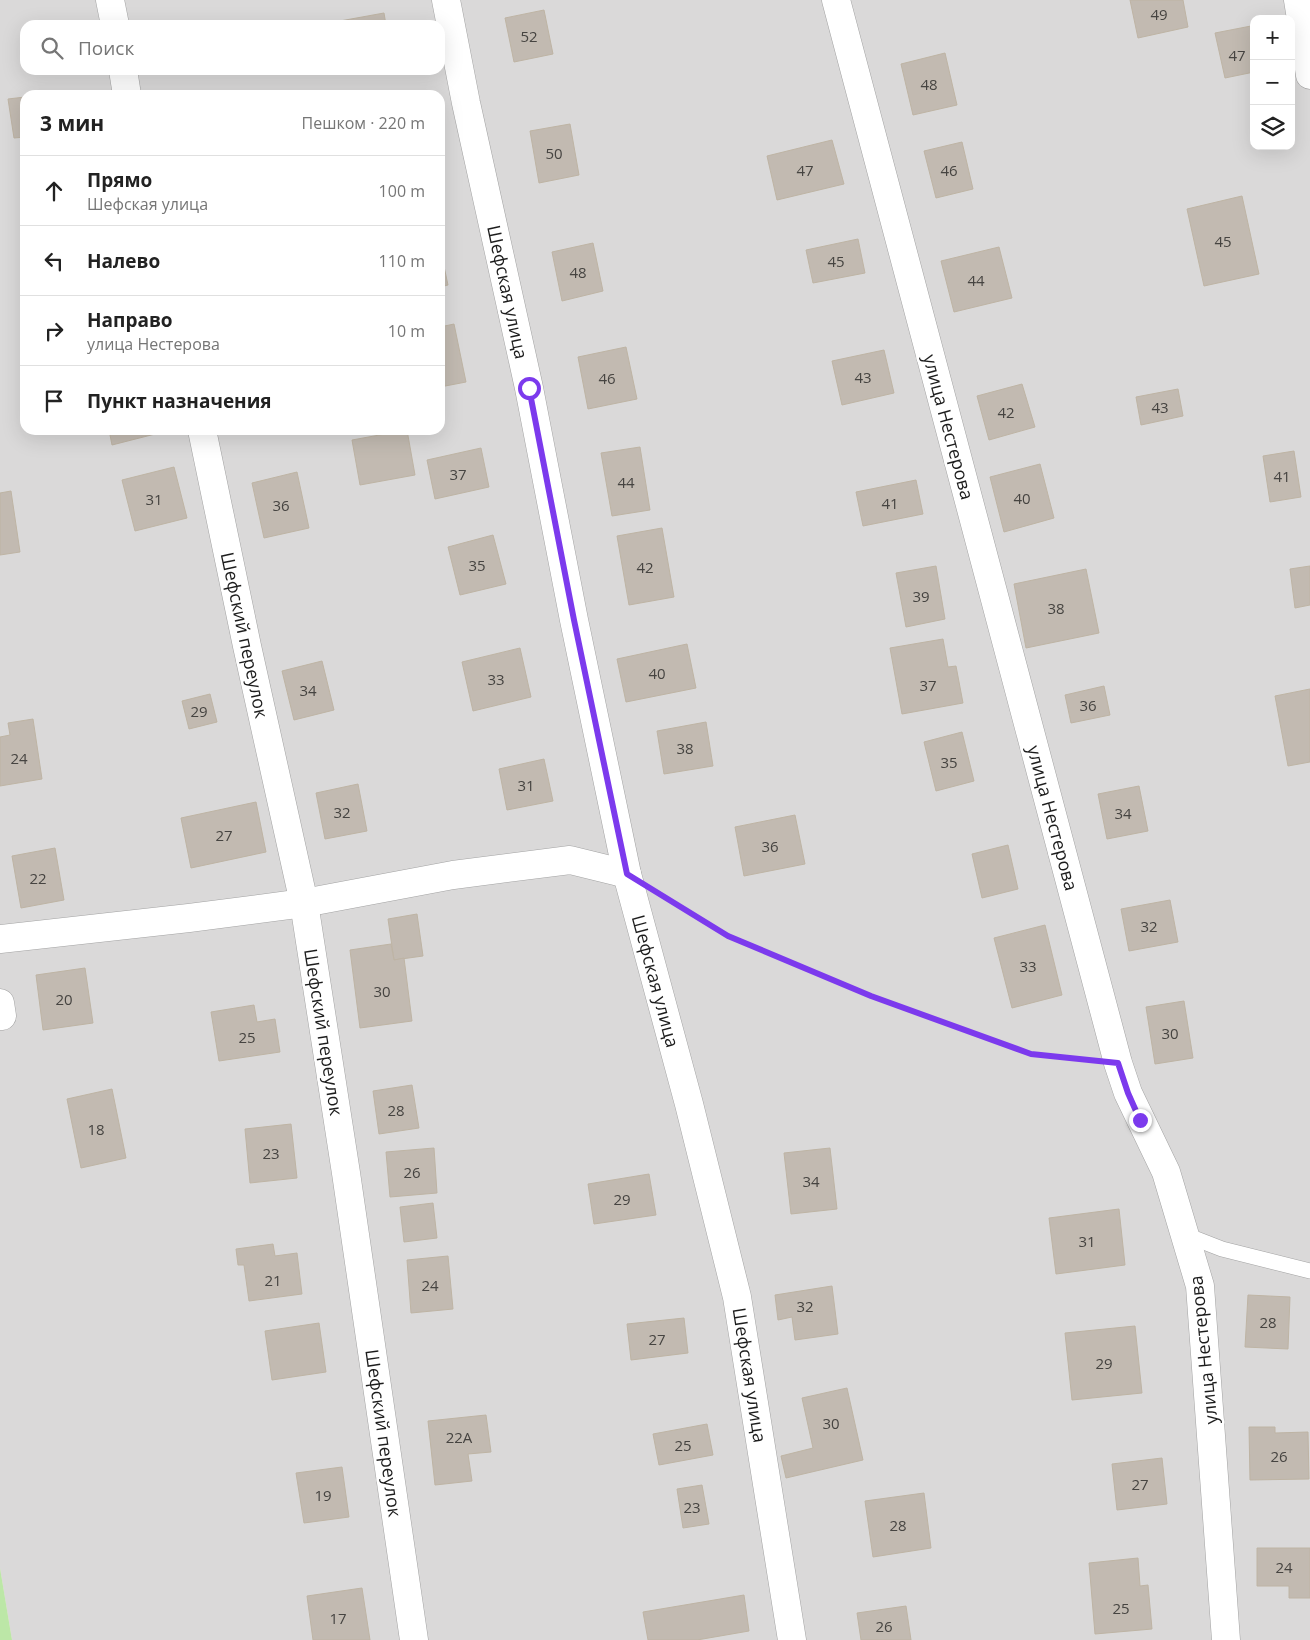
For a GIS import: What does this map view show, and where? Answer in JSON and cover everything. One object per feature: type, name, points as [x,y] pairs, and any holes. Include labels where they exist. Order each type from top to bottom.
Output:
[{"type":"street","points":[[110,0],[114,20]]},
{"type":"street","name":"Шефская улица","points":[[446,0],[468,112],[529,388],[574,620],[627,874],[689,1104],[737,1297],[792,1640]]},
{"type":"street","name":"улица Нестерова","points":[[836,0],[1118,1063],[1132,1102],[1166,1172],[1200,1286],[1226,1640]]},
{"type":"street","points":[[1298,0],[1310,75]]},
{"type":"street","points":[[124,75],[126,90]]},
{"type":"street","name":"Шефский переулок","points":[[203,435],[249,656],[304,903],[346,1173],[414,1640]]},
{"type":"street","points":[[0,939],[304,903],[453,875],[570,860],[627,874]]},
{"type":"lane","points":[[1186,1235],[1222,1249],[1310,1271]]},
{"type":"path","points":[[627,874],[728,936],[871,996],[1031,1054],[1118,1063]]},
{"type":"shaded area","points":[[0,0],[1310,0],[1310,1640],[12,1640],[0,1568]]},
{"type":"green space","points":[[0,1568],[12,1640],[0,1640]]},
{"type":"building","points":[[1130,0],[1183,0],[1188,27],[1138,38]]},
{"type":"building","points":[[544,10],[553,54],[514,62],[505,18]]},
{"type":"building","points":[[384,13],[385,20],[346,20]]},
{"type":"building","points":[[1250,26],[1250,73],[1225,78],[1215,33]]},
{"type":"building","points":[[945,53],[957,105],[913,115],[901,64]]},
{"type":"building","points":[[20,98],[20,137],[14,138],[8,99]]},
{"type":"building","points":[[570,124],[579,175],[539,183],[530,131]]},
{"type":"building","points":[[832,140],[844,184],[777,200],[767,156]]},
{"type":"building","points":[[962,142],[973,189],[936,198],[924,151]]},
{"type":"building","points":[[1242,196],[1259,274],[1204,286],[1187,209]]},
{"type":"building","points":[[858,239],[865,273],[813,283],[806,250]]},
{"type":"building","points":[[593,243],[603,291],[562,301],[552,252]]},
{"type":"building","points":[[999,247],[1012,298],[954,312],[941,261]]},
{"type":"building","points":[[445,271],[448,285],[445,286]]},
{"type":"building","points":[[454,324],[466,382],[445,386],[445,326]]},
{"type":"building","points":[[626,347],[637,399],[588,409],[578,357]]},
{"type":"building","points":[[884,350],[894,393],[842,405],[832,361]]},
{"type":"building","points":[[1022,384],[1035,427],[989,440],[977,396]]},
{"type":"building","points":[[1178,389],[1183,416],[1141,425],[1136,397]]},
{"type":"building","points":[[110,435],[151,435],[112,445]]},
{"type":"building","points":[[380,435],[408,435],[415,475],[360,485],[352,440]]},
{"type":"building","points":[[640,447],[650,510],[612,516],[601,453]]},
{"type":"building","points":[[481,448],[489,487],[435,499],[427,460]]},
{"type":"building","points":[[1294,451],[1301,497],[1270,502],[1263,456]]},
{"type":"building","points":[[1040,464],[1054,518],[1004,532],[990,477]]},
{"type":"building","points":[[174,467],[187,518],[135,531],[122,480]]},
{"type":"building","points":[[297,472],[309,528],[264,538],[252,483]]},
{"type":"building","points":[[916,480],[923,514],[863,526],[856,492]]},
{"type":"building","points":[[11,491],[20,552],[0,555],[0,493]]},
{"type":"building","points":[[662,528],[674,597],[629,605],[617,536]]},
{"type":"building","points":[[493,535],[506,584],[460,595],[448,547]]},
{"type":"building","points":[[936,566],[945,619],[906,627],[896,573]]},
{"type":"building","points":[[1310,566],[1310,605],[1295,608],[1290,569]]},
{"type":"building","points":[[1086,569],[1099,633],[1026,648],[1014,584]]},
{"type":"building","points":[[943,639],[948,667],[956,666],[963,703],[902,714],[890,648]]},
{"type":"building","points":[[687,644],[696,688],[626,702],[617,659]]},
{"type":"building","points":[[520,648],[531,697],[473,711],[462,662]]},
{"type":"building","points":[[322,661],[334,710],[294,720],[282,671]]},
{"type":"building","points":[[1104,686],[1110,715],[1071,723],[1065,695]]},
{"type":"building","points":[[1310,689],[1310,762],[1288,766],[1275,696]]},
{"type":"building","points":[[210,694],[217,722],[189,729],[182,701]]},
{"type":"building","points":[[33,719],[42,779],[0,786],[0,737],[10,735],[8,723]]},
{"type":"building","points":[[706,722],[713,766],[664,774],[657,731]]},
{"type":"building","points":[[962,732],[974,781],[936,791],[924,742]]},
{"type":"building","points":[[544,759],[553,801],[507,810],[499,769]]},
{"type":"building","points":[[358,784],[367,831],[325,839],[316,793]]},
{"type":"building","points":[[1139,786],[1148,831],[1107,839],[1098,794]]},
{"type":"building","points":[[256,802],[266,852],[191,868],[181,818]]},
{"type":"building","points":[[795,815],[805,864],[744,876],[735,827]]},
{"type":"building","points":[[1008,845],[1018,889],[982,898],[972,854]]},
{"type":"building","points":[[55,848],[64,900],[21,908],[12,856]]},
{"type":"building","points":[[1170,900],[1178,942],[1129,951],[1121,909]]},
{"type":"building","points":[[417,914],[423,956],[394,960],[388,919]]},
{"type":"building","points":[[1045,925],[1062,995],[1012,1008],[994,938]]},
{"type":"building","points":[[391,944],[394,960],[404,958],[412,1021],[360,1028],[350,950]]},
{"type":"building","points":[[85,968],[93,1023],[43,1030],[36,975]]},
{"type":"building","points":[[1184,1001],[1193,1058],[1155,1064],[1146,1007]]},
{"type":"building","points":[[254,1005],[257,1022],[275,1019],[280,1052],[219,1061],[211,1012]]},
{"type":"building","points":[[412,1085],[419,1128],[379,1134],[373,1091]]},
{"type":"building","points":[[112,1089],[126,1158],[81,1168],[67,1099]]},
{"type":"building","points":[[291,1124],[297,1178],[250,1183],[245,1129]]},
{"type":"building","points":[[434,1148],[437,1193],[390,1197],[386,1152]]},
{"type":"building","points":[[830,1148],[837,1209],[791,1214],[784,1153]]},
{"type":"building","points":[[649,1174],[656,1215],[594,1224],[588,1184]]},
{"type":"building","points":[[433,1203],[437,1238],[404,1242],[400,1207]]},
{"type":"building","points":[[1119,1209],[1125,1265],[1056,1274],[1049,1218]]},
{"type":"building","points":[[273,1244],[275,1256],[297,1253],[302,1294],[249,1301],[244,1265],[238,1265],[236,1249]]},
{"type":"building","points":[[448,1256],[453,1309],[411,1313],[407,1260]]},
{"type":"building","points":[[832,1286],[838,1334],[795,1340],[792,1317],[778,1320],[775,1295]]},
{"type":"building","points":[[1248,1295],[1290,1297],[1288,1349],[1245,1347]]},
{"type":"building","points":[[684,1318],[688,1353],[631,1360],[627,1324]]},
{"type":"building","points":[[319,1323],[326,1372],[272,1380],[265,1331]]},
{"type":"building","points":[[1135,1326],[1142,1393],[1072,1400],[1065,1333]]},
{"type":"building","points":[[847,1388],[863,1460],[786,1478],[781,1456],[813,1448],[802,1398]]},
{"type":"building","points":[[486,1415],[491,1452],[468,1454],[472,1481],[435,1485],[428,1421]]},
{"type":"building","points":[[707,1424],[713,1455],[659,1465],[653,1434]]},
{"type":"building","points":[[1249,1427],[1275,1427],[1275,1433],[1308,1432],[1309,1479],[1250,1480]]},
{"type":"building","points":[[1162,1458],[1167,1504],[1117,1510],[1112,1464]]},
{"type":"building","points":[[342,1467],[349,1517],[304,1523],[296,1473]]},
{"type":"building","points":[[702,1485],[709,1524],[683,1528],[677,1489]]},
{"type":"building","points":[[924,1493],[931,1548],[873,1557],[865,1501]]},
{"type":"building","points":[[1257,1548],[1310,1548],[1310,1598],[1289,1598],[1289,1586],[1257,1586]]},
{"type":"building","points":[[1138,1558],[1140,1586],[1148,1585],[1152,1629],[1095,1634],[1089,1563]]},
{"type":"building","points":[[362,1588],[370,1640],[313,1640],[307,1596]]},
{"type":"building","points":[[744,1595],[749,1631],[697,1640],[648,1640],[643,1612]]},
{"type":"building","points":[[906,1606],[911,1640],[861,1640],[857,1613]]},
{"type":"route","points":[[529,388],[574,620],[627,874],[728,936],[871,996],[1031,1054],[1118,1063],[1140,1120]]}]
